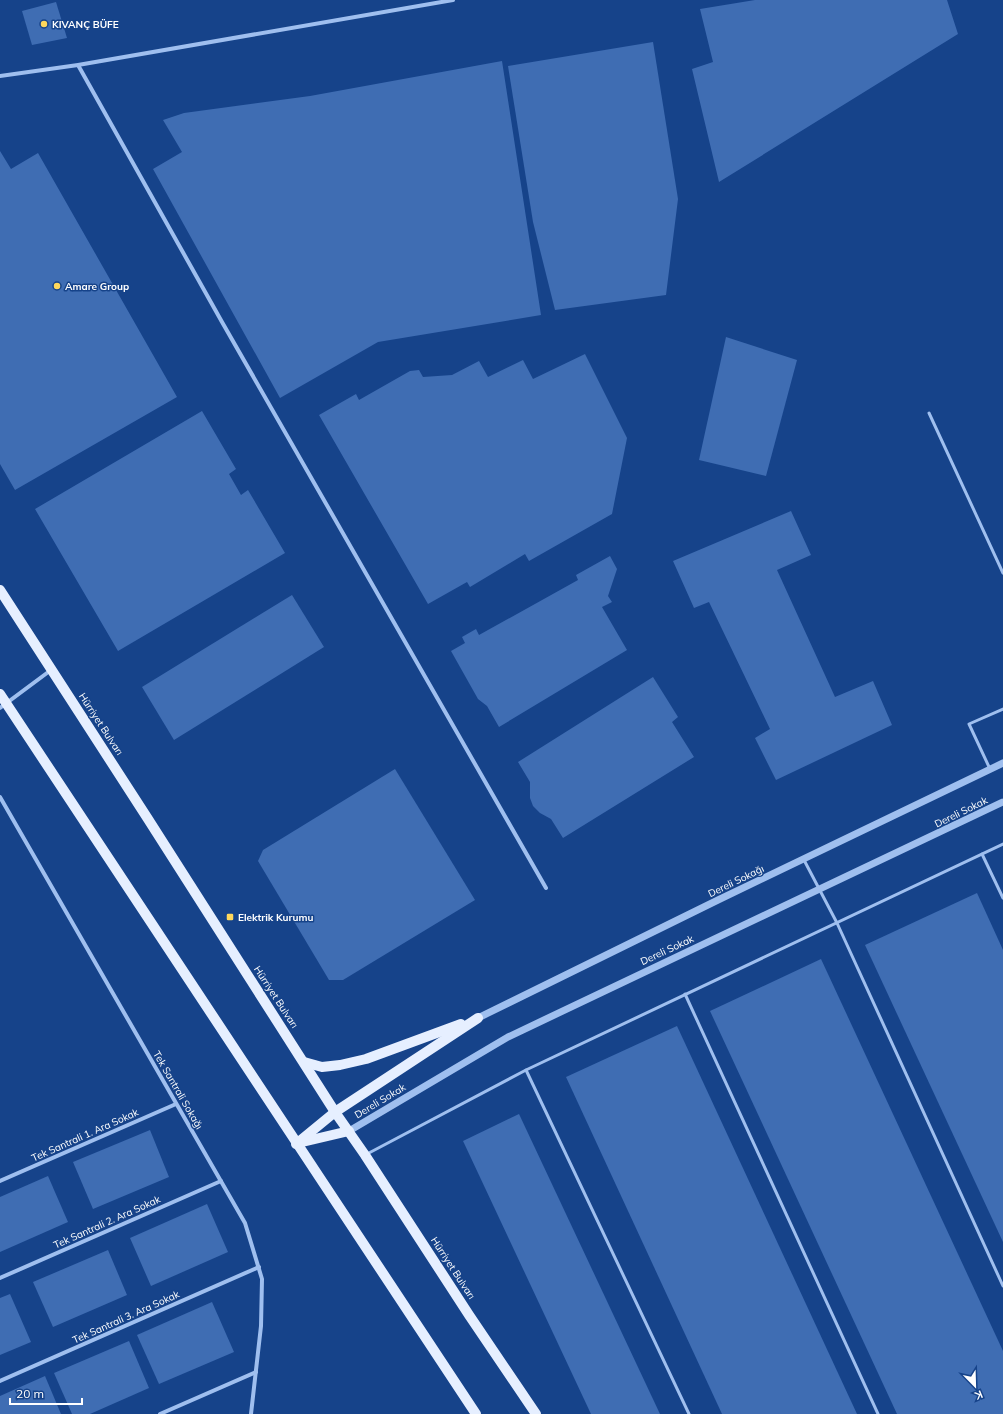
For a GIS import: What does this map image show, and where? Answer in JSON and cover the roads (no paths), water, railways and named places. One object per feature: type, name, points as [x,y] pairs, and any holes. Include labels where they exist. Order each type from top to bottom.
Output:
[{"type":"main road","name":"Hürriyet Bulvarı","points":[[0,590],[335,1112],[536,1414]]},
{"type":"main road","points":[[0,694],[3,706],[359,1236],[476,1414]]},
{"type":"main road","points":[[296,1144],[335,1112],[478,1018]]},
{"type":"main road","points":[[304,1062],[322,1067],[340,1065],[366,1059],[478,1018]]},
{"type":"main road","points":[[296,1144],[349,1131]]},
{"type":"street","points":[[0,76],[78,65],[453,0]]},
{"type":"street","points":[[78,65],[226,328],[546,888]]},
{"type":"street","points":[[3,706],[52,670]]},
{"type":"street","name":"Dereli Sokağı","points":[[478,1018],[1003,763]]},
{"type":"street","name":"Tek Santrali Sokağı","points":[[0,797],[245,1223],[262,1279],[261,1326],[251,1414]]},
{"type":"street","name":"Dereli Sokak","points":[[349,1131],[508,1036],[1003,802]]},
{"type":"street","name":"Tek Santrali 1. Ara Sokak","points":[[0,1181],[176,1104]]},
{"type":"street","name":"Tek Santrali 2. Ara Sokak","points":[[0,1278],[221,1181]]},
{"type":"street","name":"Tek Santrali 3. Ara Sokak","points":[[0,1381],[259,1267]]},
{"type":"street","points":[[160,1414],[256,1372]]},
{"type":"lane","points":[[929,413],[1003,573]]},
{"type":"lane","points":[[990,769],[969,724],[1003,709]]},
{"type":"lane","points":[[365,1155],[526,1070],[1003,844]]},
{"type":"lane","points":[[982,854],[1003,898]]},
{"type":"lane","points":[[804,859],[837,923],[1003,1286]]},
{"type":"lane","points":[[685,994],[878,1414]]},
{"type":"lane","points":[[526,1070],[689,1414]]},
{"type":"place","name":"KIVANÇ BÜFE","points":[[44,24]]},
{"type":"place","name":"Amare Group","points":[[57,286]]},
{"type":"place","name":"Elektrik Kurumu","points":[[230,917]]}]
